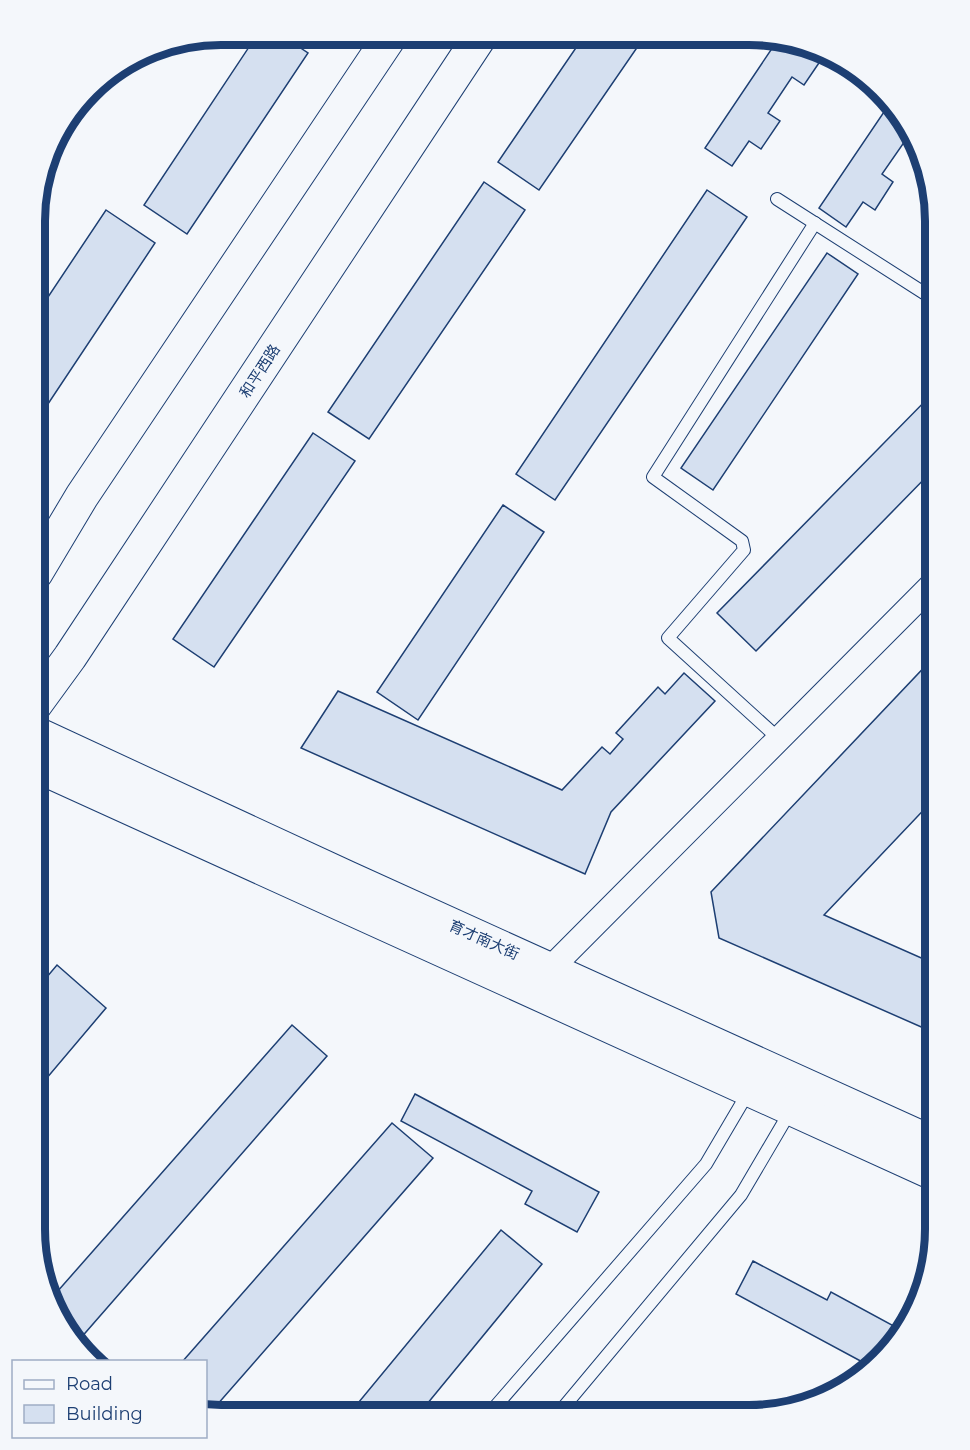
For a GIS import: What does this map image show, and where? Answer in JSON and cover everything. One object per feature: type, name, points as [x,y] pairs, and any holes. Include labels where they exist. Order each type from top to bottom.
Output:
[{"type":"main road","points":[[45,558],[82,496],[384,45]]},
{"type":"main road","name":"和平西路","points":[[45,691],[70,657],[474,45]]},
{"type":"main road","name":"育才南大街","points":[[45,738],[925,1139]]},
{"type":"main road","name":"育才南大街","points":[[45,770],[925,1169]]},
{"type":"street","points":[[550,969],[778,740],[925,597]]},
{"type":"lane","points":[[777,199],[925,294]]},
{"type":"lane","points":[[778,740],[668,638],[744,550],[742,541],[652,477],[815,223]]},
{"type":"lane","points":[[497,1405],[706,1164],[749,1090]]},
{"type":"lane","points":[[565,1405],[741,1195],[792,1109]]},
{"type":"building","points":[[250,45],[296,45],[308,53],[187,234],[144,205]]},
{"type":"building","points":[[578,45],[639,45],[539,190],[498,162]]},
{"type":"building","points":[[773,47],[795,51],[821,60],[804,85],[792,77],[768,113],[780,121],[761,149],[749,141],[732,166],[705,148]]},
{"type":"building","points":[[885,110],[905,141],[882,174],[893,182],[875,210],[863,202],[846,227],[819,208]]},
{"type":"building","points":[[484,182],[525,210],[369,439],[328,412]]},
{"type":"building","points":[[707,190],[747,217],[555,500],[516,474]]},
{"type":"building","points":[[106,210],[155,243],[45,408],[45,302]]},
{"type":"building","points":[[827,253],[858,274],[713,490],[681,468]]},
{"type":"building","points":[[925,401],[925,478],[756,651],[717,613]]},
{"type":"building","points":[[313,433],[355,461],[214,667],[173,639]]},
{"type":"building","points":[[503,505],[544,532],[418,720],[377,692]]},
{"type":"building","points":[[925,667],[925,809],[824,915],[925,960],[925,1029],[719,938],[711,892]]},
{"type":"building","points":[[684,673],[715,701],[611,812],[585,874],[301,748],[338,691],[562,790],[602,747],[610,754],[623,739],[616,733],[658,687],[665,694]]},
{"type":"building","points":[[57,965],[106,1008],[45,1080],[45,979]]},
{"type":"building","points":[[292,1025],[327,1056],[82,1337],[57,1292]]},
{"type":"building","points":[[415,1094],[599,1192],[577,1232],[525,1204],[532,1191],[401,1121]]},
{"type":"building","points":[[392,1123],[433,1158],[217,1405],[207,1404],[207,1360],[184,1360]]},
{"type":"building","points":[[501,1230],[542,1264],[426,1405],[356,1405]]},
{"type":"building","points":[[753,1261],[827,1300],[831,1292],[895,1327],[889,1336],[863,1362],[736,1294]]}]
